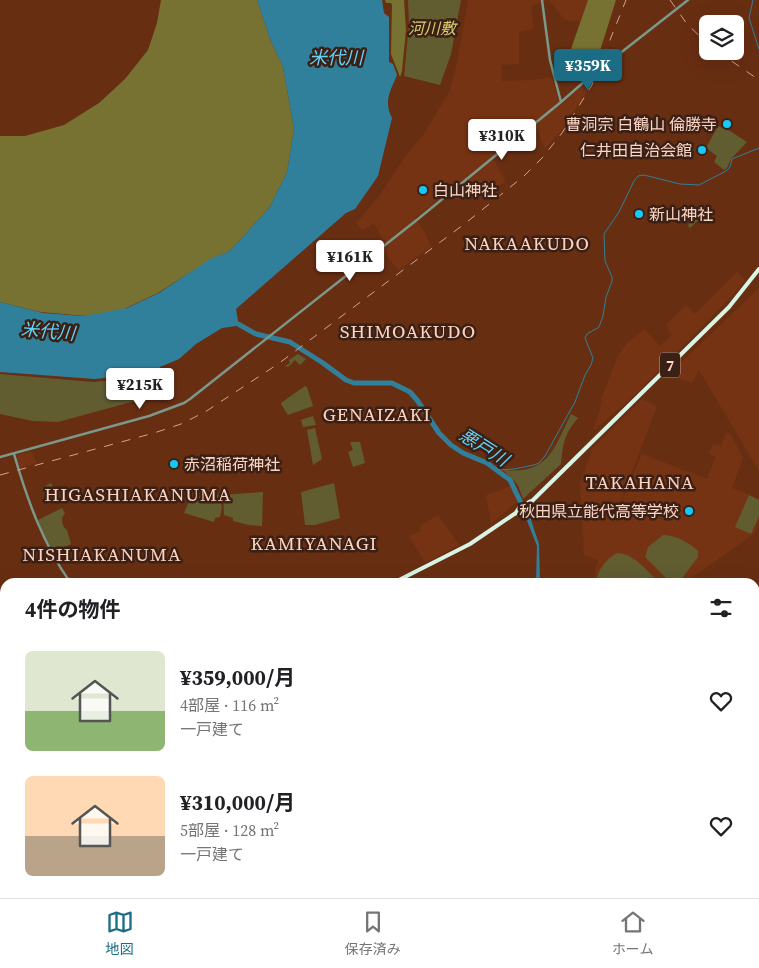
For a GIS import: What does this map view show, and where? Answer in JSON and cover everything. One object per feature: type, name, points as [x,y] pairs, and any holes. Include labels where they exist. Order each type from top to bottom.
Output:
[{"type":"highway","name":"7","points":[[403,578],[470,544],[520,510],[729,307],[759,269]]},
{"type":"street","points":[[542,0],[550,60],[561,102]]},
{"type":"street","points":[[0,457],[146,417],[184,403],[561,102],[585,81],[596,63],[608,62],[614,58],[688,0]]},
{"type":"street","points":[[14,454],[43,537],[56,562],[67,578]]},
{"type":"shaded area","points":[[161,0],[257,0],[270,39],[283,67],[294,129],[287,172],[269,208],[230,251],[211,259],[158,293],[124,309],[86,316],[40,312],[0,302],[0,136],[25,136],[64,125],[99,103],[125,79],[148,50],[157,23]]},
{"type":"shaded area","points":[[385,0],[404,0],[406,30],[400,77],[391,54],[392,5],[391,3],[386,3]]},
{"type":"shaded area","points":[[468,0],[548,0],[531,6],[534,29],[519,32],[519,64],[501,65],[502,81],[552,77],[560,106],[587,82],[592,85],[561,131],[545,149],[535,124],[493,159],[506,182],[474,199],[455,199],[450,190],[415,218],[425,233],[431,247],[398,270],[382,249],[386,244],[374,224],[362,230],[356,223],[379,196],[407,154],[424,134],[450,90],[457,63]]},
{"type":"shaded area","points":[[549,0],[588,0],[580,21],[565,20]]},
{"type":"shaded area","points":[[588,0],[616,0],[599,54],[571,49]]},
{"type":"shaded area","points":[[737,272],[745,280],[731,297],[638,392],[592,432],[599,413],[602,397],[618,355],[627,343],[644,329],[660,346],[672,335],[666,325],[686,305],[695,314]]},
{"type":"shaded area","points":[[759,288],[759,471],[699,370],[692,383],[668,375]]},
{"type":"shaded area","name":"秋田県立能代高等学校","points":[[642,399],[657,406],[610,530],[642,454],[707,479],[716,457],[709,454],[713,444],[721,446],[726,433],[730,433],[743,458],[732,488],[759,499],[759,523],[755,533],[692,578],[593,578],[598,560],[584,555],[580,482],[593,448]]},
{"type":"shaded area","points":[[31,451],[37,463],[20,468],[16,458],[18,455]]},
{"type":"shaded area","points":[[511,486],[517,502],[491,524],[486,495]]},
{"type":"shaded area","points":[[438,515],[459,545],[425,563],[409,536],[421,531],[420,526]]},
{"type":"green space","name":"河川敷","points":[[408,0],[461,0],[451,54],[440,85],[404,76],[409,25]]},
{"type":"green space","points":[[718,126],[747,142],[731,159],[724,170],[714,162],[717,156],[706,148]]},
{"type":"green space","points":[[707,212],[690,228],[688,226],[692,215],[696,216]]},
{"type":"green space","points":[[298,354],[306,359],[300,365],[295,360],[288,367],[285,366],[290,363],[289,360]]},
{"type":"green space","points":[[0,374],[93,382],[147,377],[150,393],[135,401],[58,422],[33,421],[0,414]]},
{"type":"green space","points":[[305,386],[313,406],[288,415],[281,403]]},
{"type":"green space","points":[[571,414],[578,418],[565,439],[561,464],[523,499],[518,485],[503,470],[531,468],[548,457],[560,438]]},
{"type":"green space","points":[[313,416],[316,425],[303,427],[301,420]]},
{"type":"green space","points":[[315,428],[322,459],[313,465],[307,430]]},
{"type":"green space","points":[[350,442],[360,442],[365,463],[353,467],[348,452],[353,450]]},
{"type":"green space","points":[[51,483],[59,499],[49,504],[42,488]]},
{"type":"green space","points":[[334,483],[340,518],[315,525],[305,525],[301,492]]},
{"type":"green space","points":[[263,492],[262,526],[233,521],[233,518],[224,515],[223,495]]},
{"type":"green space","points":[[200,494],[219,495],[222,507],[220,517],[215,518],[214,522],[184,513],[190,499],[199,499]]},
{"type":"green space","points":[[749,495],[759,500],[759,516],[751,534],[735,527]]},
{"type":"green space","points":[[62,508],[65,513],[62,518],[63,524],[71,544],[53,554],[38,520]]},
{"type":"green space","points":[[663,535],[672,536],[691,545],[698,551],[698,557],[684,578],[666,578],[645,557],[648,547]]},
{"type":"green space","points":[[617,553],[628,556],[644,567],[655,578],[597,578],[603,565]]},
{"type":"water","name":"米代川","points":[[257,0],[382,0],[384,13],[389,17],[389,62],[393,64],[397,75],[388,101],[389,112],[392,118],[378,176],[355,209],[346,213],[236,309],[238,321],[236,326],[222,328],[196,344],[179,359],[160,367],[159,370],[150,373],[95,379],[0,372],[0,302],[43,313],[83,316],[127,308],[159,293],[210,259],[230,251],[269,208],[287,172],[294,129],[283,67],[270,39]]},
{"type":"water","points":[[528,511],[539,544],[540,578],[536,578],[537,546],[524,513]]},
{"type":"waterway","points":[[753,0],[749,18],[759,49]]},
{"type":"waterway","points":[[497,470],[514,469],[539,463],[545,456],[575,402],[593,358],[585,338],[587,334],[599,327],[612,281],[605,261],[604,234],[619,212],[638,176],[644,175],[680,184],[699,185],[726,171],[730,167],[732,159],[759,148]]},
{"type":"waterway","name":"悪戸川","points":[[231,320],[256,334],[290,342],[346,380],[354,383],[392,383],[410,392],[439,433],[451,445],[463,453],[487,463],[510,480],[528,518]]},
{"type":"railway","points":[[0,475],[154,433],[181,424],[205,412],[278,364],[467,222],[524,176],[543,157],[562,133],[592,85],[626,0]]},
{"type":"railway","points":[[670,0],[687,24],[699,35]]},
{"type":"railway","points":[[730,60],[759,80]]},
{"type":"place","name":"曹洞宗 白鶴山 倫勝寺","points":[[727,124]]},
{"type":"place","name":"仁井田自治会館","points":[[702,150]]},
{"type":"place","name":"白山神社","points":[[423,190]]},
{"type":"place","name":"新山神社","points":[[639,214]]},
{"type":"place","name":"赤沼稲荷神社","points":[[174,464]]},
{"type":"place","name":"秋田県立能代高等学校","points":[[689,511]]},
{"type":"district","name":"NAKAAKUDO","points":[[527,243]]},
{"type":"district","name":"SHIMOAKUDO","points":[[408,331]]},
{"type":"district","name":"GENAIZAKI","points":[[377,414]]},
{"type":"district","name":"TAKAHANA","points":[[640,482]]},
{"type":"district","name":"HIGASHIAKANUMA","points":[[138,494]]},
{"type":"district","name":"KAMIYANAGI","points":[[314,543]]},
{"type":"district","name":"NISHIAKANUMA","points":[[102,554]]}]
